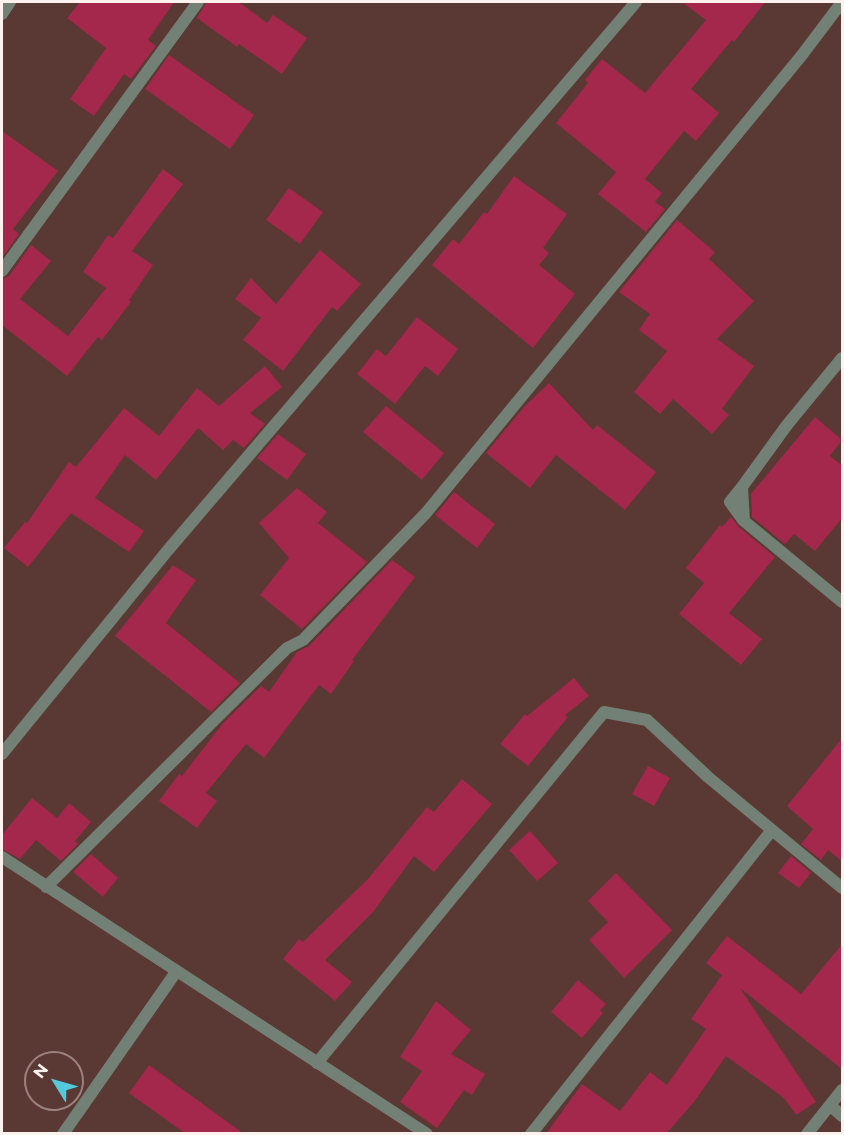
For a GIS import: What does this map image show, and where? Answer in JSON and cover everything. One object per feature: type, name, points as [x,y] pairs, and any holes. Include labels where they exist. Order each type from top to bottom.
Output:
[{"type":"street","points":[[2,14],[10,2]]},
{"type":"street","points":[[2,271],[198,2]]},
{"type":"street","points":[[2,754],[168,550],[636,2]]},
{"type":"street","points":[[46,887],[287,648],[303,640],[426,513],[802,55],[842,2]]},
{"type":"street","points":[[843,358],[787,425],[742,487],[744,521],[843,602]]},
{"type":"street","points":[[317,1063],[604,712],[647,720],[708,777],[843,888]]},
{"type":"street","points":[[531,1134],[772,830]]},
{"type":"street","points":[[2,857],[427,1134]]},
{"type":"street","points":[[63,1134],[176,972]]},
{"type":"street","points":[[807,1134],[843,1090]]},
{"type":"street","points":[[830,1105],[843,1116]]},
{"type":"building","points":[[80,2],[174,2],[148,40],[156,46],[131,79],[124,74],[94,116],[70,99],[106,48],[67,18]]},
{"type":"building","points":[[206,2],[239,2],[267,23],[273,15],[307,38],[282,74],[239,44],[237,47],[197,18]]},
{"type":"building","points":[[682,2],[765,2],[734,42],[732,40],[691,89],[719,113],[696,141],[684,131],[645,179],[662,193],[655,202],[665,209],[646,232],[598,194],[616,172],[556,123],[588,83],[585,80],[602,59],[645,93],[706,20]]},
{"type":"building","points":[[169,55],[254,115],[230,149],[145,89]]},
{"type":"building","points":[[2,131],[58,171],[13,229],[19,234],[2,258]]},
{"type":"building","points":[[163,169],[183,184],[132,251],[153,265],[129,300],[131,302],[102,340],[98,337],[67,376],[2,325],[2,279],[9,276],[31,245],[51,261],[20,299],[68,336],[106,288],[83,272],[108,235],[113,238]]},
{"type":"building","points":[[514,176],[567,214],[543,248],[549,253],[539,265],[575,294],[533,348],[432,265],[453,239],[459,244],[484,212],[487,214]]},
{"type":"building","points":[[289,188],[323,212],[300,244],[266,220]]},
{"type":"building","points":[[677,220],[715,252],[709,259],[754,301],[717,339],[754,366],[722,409],[729,415],[712,434],[673,399],[660,414],[634,392],[667,351],[639,330],[650,314],[619,292]]},
{"type":"building","points":[[320,250],[361,284],[337,311],[332,307],[283,371],[243,340],[261,318],[235,299],[251,278],[276,304]]},
{"type":"building","points":[[417,317],[458,349],[438,376],[425,366],[395,404],[357,374],[377,349],[386,356]]},
{"type":"building","points":[[265,366],[282,387],[250,413],[265,424],[244,448],[233,440],[223,450],[198,428],[156,480],[125,455],[95,498],[144,531],[129,552],[71,513],[28,567],[4,548],[25,522],[27,523],[69,462],[76,467],[124,408],[159,436],[197,388],[219,406]]},
{"type":"building","points":[[549,383],[593,430],[597,425],[656,472],[625,510],[556,455],[530,488],[486,453],[524,407]]},
{"type":"building","points":[[386,406],[444,453],[422,480],[363,432]]},
{"type":"building","points":[[815,417],[842,440],[830,456],[843,466],[843,517],[815,551],[794,534],[785,544],[752,517],[751,494]]},
{"type":"building","points":[[278,434],[306,454],[287,480],[257,458]]},
{"type":"building","points":[[297,488],[327,512],[318,523],[367,562],[302,629],[260,595],[289,558],[259,523]]},
{"type":"building","points":[[454,492],[495,524],[477,548],[435,515]]},
{"type":"building","points":[[731,517],[739,527],[775,557],[729,613],[762,639],[741,665],[679,614],[704,583],[686,568],[720,525],[722,527]]},
{"type":"building","points":[[392,560],[415,577],[352,660],[354,661],[331,694],[319,685],[264,758],[246,744],[206,793],[217,801],[197,828],[159,801],[179,774],[182,776],[224,722],[261,686],[269,692],[297,652],[309,646]]},
{"type":"building","points":[[173,565],[196,580],[166,623],[240,683],[211,712],[115,636]]},
{"type":"building","points":[[574,678],[589,696],[565,715],[568,717],[528,766],[500,744],[525,714],[527,716]]},
{"type":"building","points":[[843,737],[843,862],[828,850],[821,860],[801,844],[813,829],[787,806]]},
{"type":"building","points":[[648,766],[670,778],[654,806],[632,794]]},
{"type":"building","points":[[462,779],[492,804],[434,872],[414,856],[373,912],[325,960],[352,982],[335,1001],[283,959],[299,939],[303,942],[368,879],[427,807],[434,812]]},
{"type":"building","points":[[32,798],[57,818],[69,803],[91,822],[75,841],[78,844],[61,861],[36,840],[20,859],[2,849],[2,835]]},
{"type":"building","points":[[530,831],[558,863],[537,881],[509,850]]},
{"type":"building","points":[[91,854],[118,878],[103,897],[73,872]]},
{"type":"building","points":[[791,856],[811,873],[799,888],[778,873]]},
{"type":"building","points":[[616,873],[672,930],[624,978],[589,940],[608,922],[588,901]]},
{"type":"building","points":[[727,936],[801,994],[843,943],[843,1070],[740,988],[816,1102],[796,1115],[784,1098],[726,1056],[694,1102],[666,1134],[546,1134],[582,1084],[620,1111],[650,1072],[667,1085],[706,1029],[691,1019],[722,975],[706,963]]},
{"type":"building","points":[[578,980],[606,1004],[600,1010],[603,1013],[582,1038],[551,1012]]},
{"type":"building","points":[[436,1001],[471,1030],[451,1054],[485,1074],[472,1095],[464,1090],[437,1128],[400,1102],[422,1071],[400,1057]]},
{"type":"building","points":[[149,1065],[244,1134],[186,1134],[129,1093]]}]
